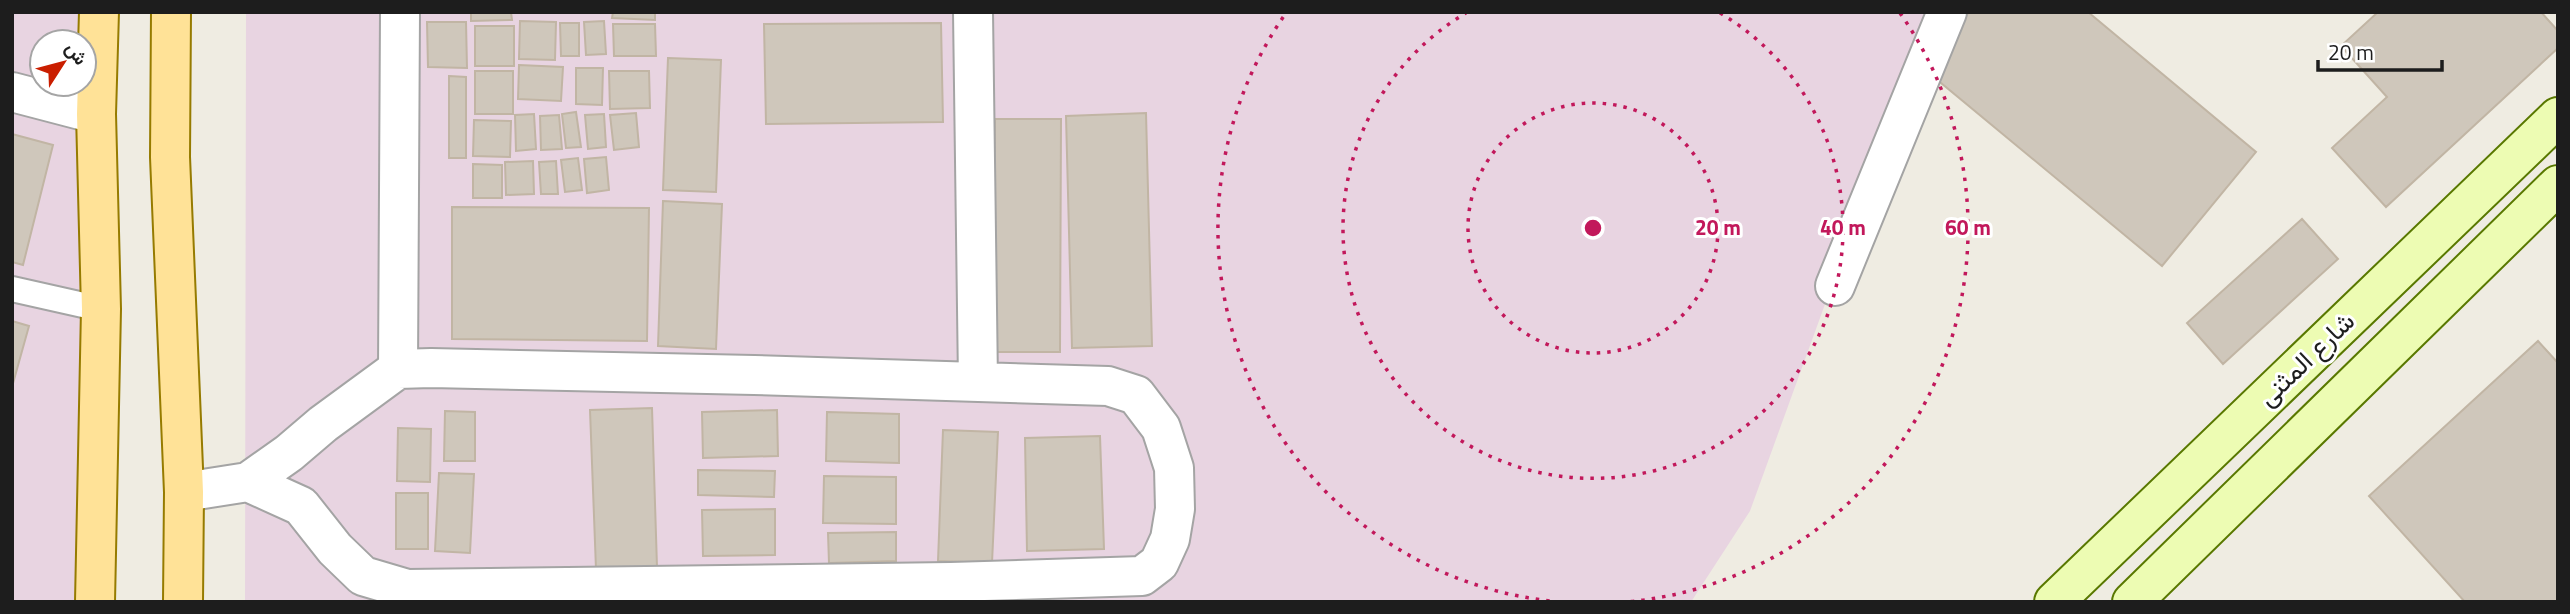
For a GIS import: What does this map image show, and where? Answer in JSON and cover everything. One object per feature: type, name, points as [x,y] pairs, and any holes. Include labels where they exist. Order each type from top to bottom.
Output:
[{"type":"main road","points":[[95,602],[101,309],[96,114],[99,12]]},
{"type":"main road","points":[[171,12],[170,157],[184,492],[183,602]]},
{"type":"street","points":[[398,369],[400,12]]},
{"type":"street","points":[[973,12],[978,382]]},
{"type":"street","points":[[1835,286],[1947,12]]},
{"type":"street","points":[[12,92],[96,114]]},
{"type":"street","name":"شارع المثنى","points":[[2054,602],[2558,117]]},
{"type":"street","name":"شارع المثنى","points":[[2132,602],[2558,185]]},
{"type":"street","points":[[184,492],[248,482],[398,369],[741,374],[1108,386],[1136,395],[1161,428],[1174,468],[1175,509],[1170,540],[1158,563],[1142,576],[951,582],[407,589],[363,576],[335,549],[301,506],[248,482]]},
{"type":"lane","points":[[12,289],[101,309]]},
{"type":"shaded area","points":[[12,12],[93,12],[93,28],[28,28],[28,98],[93,98],[95,602],[12,602]]},
{"type":"shaded area","points":[[246,12],[1931,12],[1750,511],[1691,602],[245,602]]},
{"type":"building","points":[[471,12],[511,12],[512,20],[471,21]]},
{"type":"building","points":[[613,12],[655,12],[655,20],[612,18]]},
{"type":"building","points":[[1969,12],[2088,12],[2256,152],[2162,266],[1923,68]]},
{"type":"building","points":[[2378,12],[2541,12],[2558,31],[2558,48],[2386,207],[2332,148],[2387,97],[2341,46]]},
{"type":"building","points":[[520,21],[556,22],[555,60],[519,59]]},
{"type":"building","points":[[604,21],[606,54],[586,55],[584,22]]},
{"type":"building","points":[[427,22],[466,22],[467,68],[428,67]]},
{"type":"building","points":[[560,23],[579,23],[579,56],[561,56]]},
{"type":"building","points":[[941,23],[943,122],[766,124],[764,24]]},
{"type":"building","points":[[613,24],[655,24],[656,56],[614,56]]},
{"type":"building","points":[[475,26],[514,26],[514,66],[475,66]]},
{"type":"building","points":[[668,58],[721,60],[716,192],[663,190]]},
{"type":"building","points":[[519,65],[563,67],[561,101],[518,99]]},
{"type":"building","points":[[576,68],[603,68],[602,105],[576,104]]},
{"type":"building","points":[[475,71],[513,71],[513,114],[475,114]]},
{"type":"building","points":[[609,71],[649,71],[650,108],[610,109]]},
{"type":"building","points":[[449,76],[466,77],[466,158],[449,158]]},
{"type":"building","points":[[576,112],[581,147],[566,148],[562,114]]},
{"type":"building","points":[[636,113],[639,147],[614,150],[610,115]]},
{"type":"building","points":[[1146,113],[1152,346],[1072,348],[1066,116]]},
{"type":"building","points":[[534,114],[536,149],[516,151],[515,115]]},
{"type":"building","points":[[604,114],[606,147],[588,149],[585,115]]},
{"type":"building","points":[[559,115],[562,149],[541,150],[540,116]]},
{"type":"building","points":[[995,119],[1061,119],[1060,352],[995,352]]},
{"type":"building","points":[[474,120],[511,121],[510,157],[473,156]]},
{"type":"building","points":[[12,134],[53,145],[23,265],[12,262]]},
{"type":"building","points":[[606,157],[609,190],[587,193],[584,159]]},
{"type":"building","points":[[578,158],[582,190],[565,192],[561,160]]},
{"type":"building","points":[[533,161],[534,194],[506,195],[505,162]]},
{"type":"building","points":[[556,161],[558,194],[541,194],[539,162]]},
{"type":"building","points":[[473,164],[502,165],[502,198],[473,198]]},
{"type":"building","points":[[663,201],[722,204],[716,349],[658,346]]},
{"type":"building","points":[[452,207],[649,208],[647,341],[452,339]]},
{"type":"building","points":[[2302,219],[2338,259],[2223,364],[2187,323]]},
{"type":"building","points":[[12,321],[29,326],[12,387]]},
{"type":"building","points":[[2538,341],[2558,363],[2558,602],[2465,602],[2369,496]]},
{"type":"building","points":[[652,408],[657,567],[596,569],[590,410]]},
{"type":"building","points":[[777,410],[778,456],[703,458],[702,412]]},
{"type":"building","points":[[445,411],[475,412],[475,461],[444,461]]},
{"type":"building","points":[[827,412],[899,414],[899,463],[826,461]]},
{"type":"building","points":[[398,428],[431,429],[430,482],[397,481]]},
{"type":"building","points":[[943,430],[998,432],[992,563],[938,561]]},
{"type":"building","points":[[1100,436],[1104,549],[1027,551],[1025,438]]},
{"type":"building","points":[[698,470],[775,471],[774,497],[698,495]]},
{"type":"building","points":[[439,473],[474,474],[470,553],[435,551]]},
{"type":"building","points":[[824,476],[896,477],[896,524],[823,523]]},
{"type":"building","points":[[396,493],[428,493],[428,549],[396,549]]},
{"type":"building","points":[[775,509],[775,555],[703,556],[702,510]]},
{"type":"building","points":[[896,532],[896,561],[829,563],[828,533]]}]
